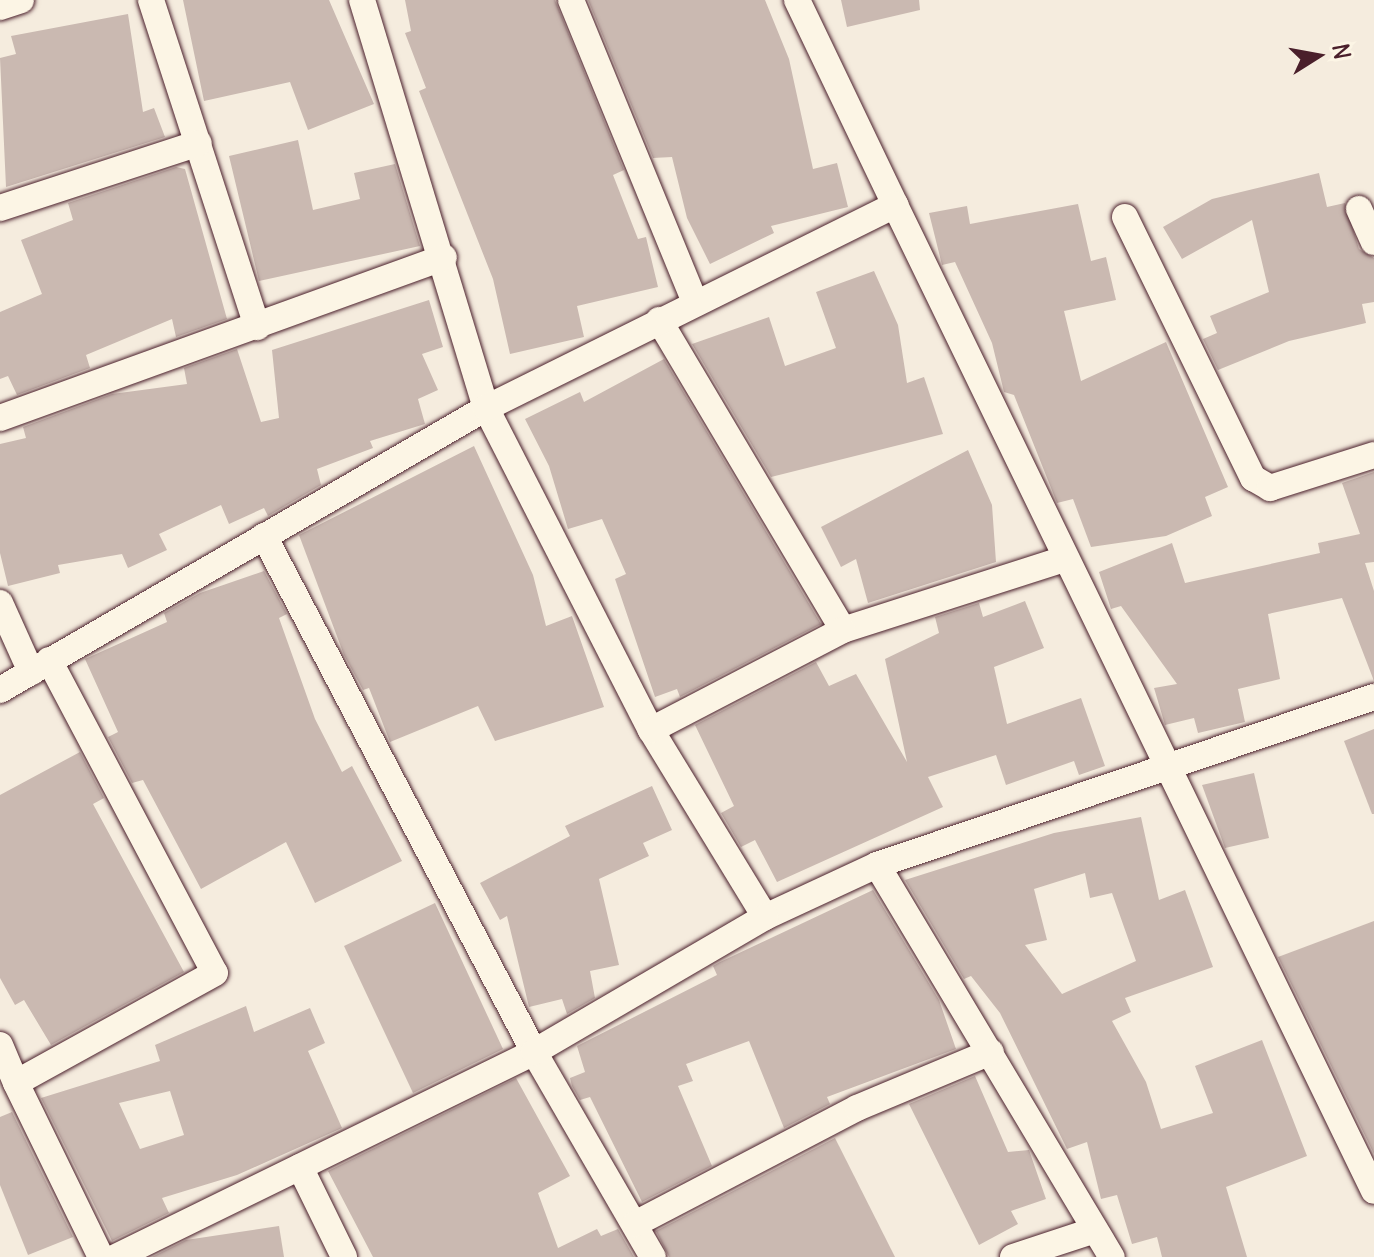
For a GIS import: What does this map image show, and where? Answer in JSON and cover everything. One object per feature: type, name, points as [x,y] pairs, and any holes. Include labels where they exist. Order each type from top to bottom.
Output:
[{"type":"street","points":[[0,7],[21,0]]},
{"type":"street","points":[[151,0],[257,327]]},
{"type":"street","points":[[362,0],[444,257],[486,408],[651,730],[765,917]]},
{"type":"street","points":[[571,0],[695,302]]},
{"type":"street","points":[[797,0],[1165,771],[1374,1191]]},
{"type":"street","points":[[0,208],[199,143]]},
{"type":"street","points":[[0,690],[486,408],[895,205]]},
{"type":"street","points":[[1359,209],[1374,242]]},
{"type":"street","points":[[1125,217],[1253,478],[1270,488],[1374,455]]},
{"type":"street","points":[[0,418],[444,257]]},
{"type":"street","points":[[659,320],[843,630]]},
{"type":"street","points":[[264,536],[534,1052],[653,1257]]},
{"type":"street","points":[[651,730],[843,630],[1064,559]]},
{"type":"street","points":[[0,603],[40,666],[215,973],[16,1083]]},
{"type":"street","points":[[116,1257],[534,1052],[765,917],[877,865],[1165,771],[1374,697]]},
{"type":"street","points":[[877,865],[1112,1257]]},
{"type":"street","points":[[0,1045],[101,1257]]},
{"type":"street","points":[[635,1224],[857,1108],[991,1052]]},
{"type":"street","points":[[300,1167],[344,1257]]},
{"type":"street","points":[[1013,1257],[1095,1230]]},
{"type":"building","points":[[183,0],[329,0],[374,104],[308,130],[290,82],[204,101]]},
{"type":"building","points":[[405,0],[555,0],[624,170],[613,175],[638,239],[646,237],[658,287],[577,306],[584,337],[510,354],[493,279],[419,91],[426,88],[405,33],[411,31]]},
{"type":"building","points":[[588,0],[765,0],[789,59],[813,169],[837,163],[848,207],[771,226],[774,233],[710,264],[687,218],[672,157],[653,158]]},
{"type":"building","points":[[841,0],[919,0],[920,10],[847,27]]},
{"type":"building","points":[[128,14],[143,112],[154,108],[165,137],[6,187],[0,58],[16,54],[11,36]]},
{"type":"building","points":[[298,140],[313,210],[360,199],[354,173],[395,164],[420,246],[259,281],[229,156]]},
{"type":"building","points":[[176,167],[185,169],[227,319],[176,337],[172,319],[86,355],[90,368],[17,395],[8,376],[0,379],[0,312],[42,294],[21,240],[73,220],[68,203]]},
{"type":"building","points":[[1319,173],[1327,207],[1345,203],[1359,249],[1374,258],[1374,302],[1362,304],[1366,323],[1289,341],[1218,370],[1203,339],[1217,333],[1210,316],[1269,292],[1252,220],[1182,259],[1163,227],[1212,199]]},
{"type":"building","points":[[1078,204],[1091,261],[1106,257],[1116,300],[1064,311],[1081,381],[1166,342],[1228,487],[1205,497],[1212,516],[1166,536],[1091,547],[1073,499],[1057,503],[1014,395],[1004,392],[992,343],[955,262],[942,265],[929,213],[967,206],[970,224]]},
{"type":"building","points":[[874,271],[898,325],[907,383],[924,377],[943,434],[771,477],[692,344],[769,317],[785,366],[836,348],[816,292]]},
{"type":"building","points":[[429,300],[443,347],[422,354],[438,390],[418,399],[425,424],[370,441],[373,448],[317,469],[321,485],[268,516],[264,508],[229,524],[221,505],[159,534],[167,550],[128,568],[122,554],[58,565],[60,573],[8,586],[0,553],[0,444],[26,438],[23,427],[112,394],[187,384],[184,368],[237,349],[261,422],[279,418],[272,350]]},
{"type":"building","points":[[664,359],[821,624],[680,697],[677,689],[655,697],[615,579],[626,574],[602,519],[568,529],[549,466],[525,419],[580,392],[584,402]]},
{"type":"building","points":[[474,446],[533,575],[546,626],[572,616],[604,707],[495,741],[478,706],[390,742],[369,688],[363,690],[344,655],[299,535]]},
{"type":"building","points":[[968,450],[992,505],[996,562],[868,603],[856,559],[841,567],[821,527]]},
{"type":"building","points":[[1374,472],[1374,562],[1365,563],[1374,591],[1374,681],[1342,598],[1268,614],[1280,679],[1238,689],[1245,722],[1198,733],[1194,718],[1165,725],[1154,688],[1177,684],[1121,606],[1111,609],[1099,572],[1172,543],[1185,583],[1320,553],[1318,543],[1360,534],[1342,483]]},
{"type":"building","points":[[264,571],[287,614],[279,618],[315,719],[342,772],[352,766],[402,861],[315,903],[286,842],[201,889],[143,780],[132,783],[108,737],[118,732],[85,659],[167,622],[164,613],[200,593]]},
{"type":"building","points":[[1025,601],[1044,648],[994,667],[1007,724],[1081,698],[1105,766],[1079,775],[1074,761],[1006,785],[996,755],[928,777],[943,807],[777,882],[755,840],[741,847],[721,813],[734,806],[695,725],[816,662],[829,686],[856,674],[907,762],[885,659],[939,633],[935,617],[979,603],[983,617]]},
{"type":"building","points":[[1374,729],[1374,814],[1372,814],[1344,741]]},
{"type":"building","points":[[80,752],[104,798],[93,804],[184,972],[51,1045],[24,1000],[15,1005],[0,978],[0,795]]},
{"type":"building","points":[[1254,773],[1269,838],[1225,848],[1202,785]]},
{"type":"building","points":[[652,786],[672,830],[643,843],[649,856],[599,879],[619,965],[590,971],[595,998],[567,1014],[562,999],[529,1007],[507,916],[500,920],[480,883],[570,836],[565,826]]},
{"type":"building","points":[[1141,817],[1159,900],[1185,890],[1213,967],[1125,998],[1131,1012],[1112,1021],[1146,1082],[1161,1129],[1213,1113],[1195,1066],[1262,1040],[1307,1156],[1226,1187],[1247,1257],[1162,1257],[1157,1237],[1132,1244],[1117,1195],[1101,1199],[1087,1142],[1067,1149],[1000,1013],[971,976],[964,979],[905,880],[1054,833]],"holes":[[[1085,873],[1090,898],[1112,893],[1136,961],[1062,994],[1025,945],[1047,940],[1034,889]]]},
{"type":"building","points":[[873,890],[939,1000],[956,1049],[827,1097],[830,1104],[784,1128],[749,1041],[686,1064],[693,1081],[678,1086],[712,1166],[642,1202],[590,1097],[580,1100],[572,1086],[570,1078],[585,1072],[577,1046],[717,975],[713,966],[720,962]]},
{"type":"building","points":[[435,903],[503,1049],[413,1093],[344,946]]},
{"type":"building","points":[[1374,921],[1374,1154],[1278,957]]},
{"type":"building","points":[[246,1006],[254,1032],[310,1008],[325,1043],[308,1051],[342,1128],[237,1175],[162,1198],[169,1213],[112,1241],[41,1098],[160,1061],[155,1045]],"holes":[[[170,1091],[184,1135],[140,1149],[119,1103]]]},
{"type":"building","points":[[975,1076],[1008,1152],[1029,1150],[1046,1199],[1011,1211],[1018,1224],[979,1245],[909,1104]]},
{"type":"building","points":[[516,1078],[570,1176],[538,1193],[558,1248],[597,1229],[601,1236],[618,1229],[634,1257],[373,1257],[328,1171]]},
{"type":"building","points":[[12,1112],[73,1237],[28,1255],[0,1185],[0,1117]]},
{"type":"building","points":[[835,1138],[895,1257],[669,1257],[656,1231]]},
{"type":"building","points":[[279,1226],[284,1257],[152,1257],[186,1240]]}]
